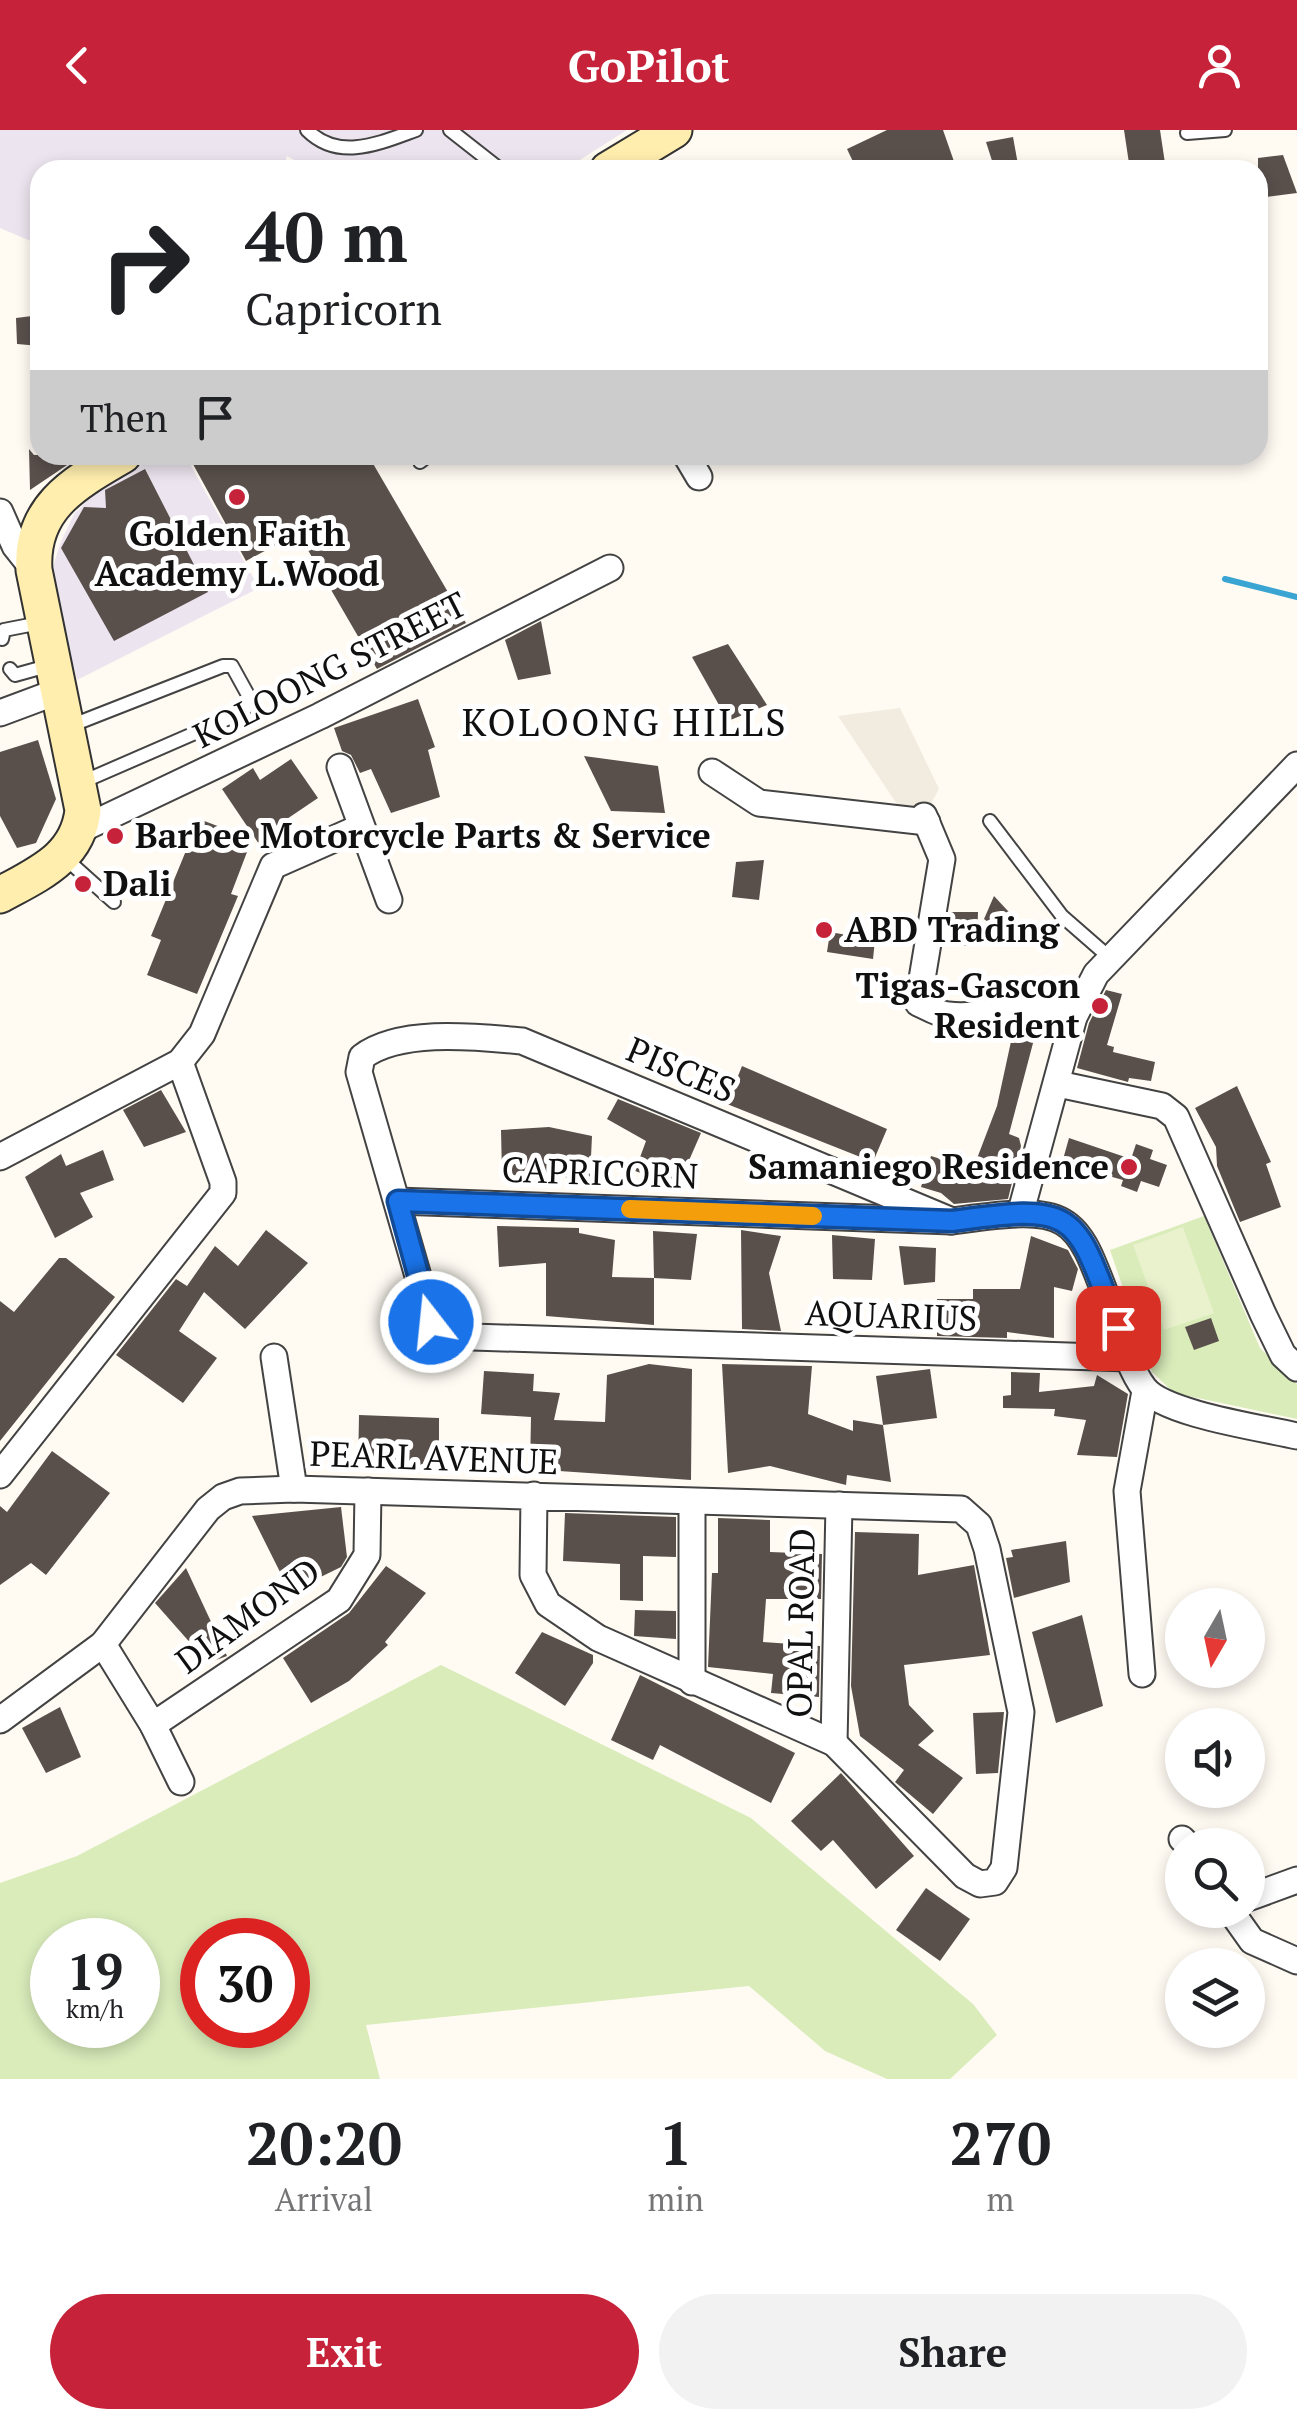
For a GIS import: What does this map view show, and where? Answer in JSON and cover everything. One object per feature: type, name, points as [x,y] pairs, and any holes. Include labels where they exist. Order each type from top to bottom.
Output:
[{"type":"main road","points":[[624,160],[674,130]]},
{"type":"main road","points":[[0,895],[72,843],[80,784],[34,570],[35,540],[43,516],[89,465]]},
{"type":"street","points":[[1,516],[15,546],[34,570]]},
{"type":"street","name":"KOLOONG STREET","points":[[72,843],[610,568]]},
{"type":"street","points":[[0,713],[56,678]]},
{"type":"street","points":[[1021,1211],[1074,1017],[1109,957],[1297,765]]},
{"type":"street","points":[[340,767],[389,900]]},
{"type":"street","points":[[712,772],[759,803],[925,819],[942,860],[918,1003],[947,1015],[1024,1002],[1056,1007],[1074,1017]]},
{"type":"street","points":[[0,1157],[180,1062],[202,1034],[272,866],[360,827]]},
{"type":"street","name":"PISCES","points":[[398,1201],[359,1072],[362,1057],[374,1048],[455,1035],[522,1041],[952,1221]]},
{"type":"street","points":[[0,1475],[222,1194],[223,1182],[180,1062]]},
{"type":"street","points":[[1058,1084],[1162,1106],[1176,1116],[1263,1314],[1283,1355],[1297,1368]]},
{"type":"street","name":"CAPRICORN","points":[[398,1201],[952,1221],[1021,1211],[1063,1220],[1084,1240],[1129,1358]]},
{"type":"street","name":"AQUARIUS","points":[[398,1201],[431,1322],[442,1336],[1129,1358]]},
{"type":"street","points":[[274,1357],[294,1489]]},
{"type":"street","points":[[1129,1358],[1145,1390],[1172,1406],[1297,1436]]},
{"type":"street","points":[[1142,1674],[1127,1491],[1145,1390]]},
{"type":"street","name":"PEARL AVENUE","points":[[0,1720],[103,1644],[208,1509],[240,1492],[368,1490],[692,1504],[961,1509],[978,1525],[987,1549],[1022,1712],[1004,1868],[995,1882],[980,1884],[965,1876],[834,1743]]},
{"type":"street","name":"DIAMOND","points":[[154,1725],[339,1600],[367,1556],[368,1490]]},
{"type":"street","points":[[534,1495],[533,1575],[548,1604],[598,1638],[834,1743]]},
{"type":"street","points":[[692,1504],[692,1682]]},
{"type":"street","name":"OPAL ROAD","points":[[834,1743],[839,1505]]},
{"type":"street","points":[[103,1644],[154,1725],[180,1782]]},
{"type":"street","points":[[1265,1892],[1297,1880]]},
{"type":"street","points":[[1243,1928],[1252,1941],[1297,1961]]},
{"type":"lane","points":[[307,130],[339,146],[364,149],[416,130]]},
{"type":"lane","points":[[450,130],[488,160]]},
{"type":"lane","points":[[1187,133],[1225,130]]},
{"type":"lane","points":[[2,639],[4,630],[45,622]]},
{"type":"lane","points":[[68,727],[222,666],[232,666],[248,695],[246,708],[234,716],[80,784]]},
{"type":"lane","points":[[10,669],[16,675],[56,678]]},
{"type":"lane","points":[[990,821],[1062,916],[1109,957]]},
{"type":"lane","points":[[72,843],[114,902]]},
{"type":"shaded area","points":[[0,130],[627,130],[580,160],[294,160],[287,156],[286,160],[30,160],[30,241],[0,228]]},
{"type":"shaded area","points":[[142,465],[191,465],[259,588],[77,680],[54,589],[53,567],[74,514],[97,491]]},
{"type":"shaded area","points":[[900,708],[939,789],[924,816],[897,804],[838,716]]},
{"type":"green space","points":[[1204,1216],[1260,1348],[1297,1384],[1297,1419],[1174,1393],[1152,1372],[1110,1250]]},
{"type":"green space","points":[[1183,1227],[1214,1313],[1164,1330],[1133,1245]]},
{"type":"green space","points":[[441,1665],[751,1818],[973,2004],[997,2035],[950,2079],[887,2079],[825,2051],[749,1986],[366,2025],[380,2079],[0,2079],[0,1883],[77,1856]]},
{"type":"building","points":[[887,130],[943,130],[954,160],[852,160],[847,149]]},
{"type":"building","points":[[1124,130],[1160,130],[1164,160],[1128,160]]},
{"type":"building","points":[[1013,137],[1017,160],[992,160],[986,142]]},
{"type":"building","points":[[1283,155],[1297,193],[1268,197],[1268,160],[1258,158]]},
{"type":"building","points":[[30,316],[30,345],[17,344],[16,318]]},
{"type":"building","points":[[29,449],[30,465],[67,465],[30,490]]},
{"type":"building","points":[[193,465],[374,465],[466,623],[377,669],[298,533],[246,561]]},
{"type":"building","points":[[145,469],[208,592],[114,641],[61,548],[84,507],[106,508],[105,490]]},
{"type":"building","points":[[541,621],[551,674],[518,680],[505,640]]},
{"type":"building","points":[[728,644],[767,705],[728,721],[692,657]]},
{"type":"building","points":[[418,699],[435,747],[428,750],[440,797],[391,813],[371,769],[360,773],[351,755],[342,751],[334,728]]},
{"type":"building","points":[[38,740],[56,799],[36,843],[17,848],[0,816],[0,752]]},
{"type":"building","points":[[584,756],[658,766],[665,813],[611,811]]},
{"type":"building","points":[[291,759],[318,798],[281,823],[288,833],[263,850],[222,789],[253,768],[260,780]]},
{"type":"building","points":[[199,819],[252,839],[231,894],[238,896],[197,994],[147,975],[161,940],[151,936]]},
{"type":"building","points":[[764,860],[759,900],[732,897],[736,862]]},
{"type":"building","points":[[994,896],[1022,926],[1012,940],[984,919]]},
{"type":"building","points":[[950,912],[978,912],[977,946],[953,945]]},
{"type":"building","points":[[830,932],[875,940],[873,959],[827,952]]},
{"type":"building","points":[[1106,990],[1122,994],[1107,1045],[1114,1047],[1113,1052],[1155,1062],[1151,1081],[1129,1078],[1128,1082],[1077,1068],[1089,1023]]},
{"type":"building","points":[[1015,1023],[1037,1028],[1009,1134],[1019,1138],[1021,1146],[1008,1199],[954,1204],[941,1193],[921,1187],[931,1156],[973,1169],[997,1106]]},
{"type":"building","points":[[742,1066],[887,1129],[873,1162],[727,1104]]},
{"type":"building","points":[[1237,1086],[1271,1162],[1266,1164],[1281,1207],[1240,1222],[1217,1166],[1216,1147],[1195,1108]]},
{"type":"building","points":[[161,1090],[186,1132],[144,1147],[123,1110]]},
{"type":"building","points":[[618,1099],[701,1133],[680,1181],[660,1180],[635,1171],[646,1141],[607,1119]]},
{"type":"building","points":[[549,1127],[592,1136],[590,1178],[502,1175],[501,1130]]},
{"type":"building","name":"Samaniego Residence","points":[[1069,1138],[1131,1159],[1136,1144],[1153,1150],[1150,1159],[1167,1165],[1159,1187],[1141,1181],[1137,1192],[1121,1186],[1123,1180],[1062,1163]]},
{"type":"building","points":[[103,1150],[114,1180],[80,1193],[93,1217],[55,1238],[25,1177],[61,1154],[66,1166]]},
{"type":"building","points":[[497,1226],[579,1228],[579,1233],[615,1240],[612,1277],[654,1278],[654,1325],[546,1316],[546,1263],[499,1267]]},
{"type":"building","points":[[266,1230],[308,1263],[245,1329],[204,1292],[179,1331],[217,1358],[183,1403],[116,1355],[176,1279],[187,1286],[215,1246],[238,1266]]},
{"type":"building","points":[[741,1230],[781,1236],[769,1273],[781,1331],[742,1329]]},
{"type":"building","points":[[653,1231],[697,1234],[691,1280],[654,1278]]},
{"type":"building","points":[[832,1235],[875,1239],[872,1280],[833,1279]]},
{"type":"building","points":[[1031,1236],[1068,1250],[1078,1269],[1072,1291],[1054,1287],[1054,1338],[1007,1332],[1007,1338],[937,1336],[937,1299],[973,1299],[973,1289],[1020,1289]]},
{"type":"building","points":[[899,1246],[936,1248],[935,1282],[904,1285]]},
{"type":"building","points":[[59,1258],[66,1258],[115,1297],[0,1441],[0,1301],[14,1312]]},
{"type":"building","points":[[1211,1318],[1219,1341],[1194,1350],[1185,1327]]},
{"type":"building","points":[[649,1364],[692,1369],[691,1480],[530,1469],[531,1417],[481,1414],[484,1371],[534,1374],[533,1391],[560,1393],[554,1420],[605,1422],[607,1375]]},
{"type":"building","points":[[722,1364],[812,1366],[808,1414],[853,1431],[853,1420],[883,1425],[891,1482],[847,1475],[846,1485],[770,1466],[728,1473]]},
{"type":"building","points":[[930,1369],[937,1418],[883,1425],[876,1376]]},
{"type":"building","points":[[1011,1372],[1040,1373],[1039,1392],[1094,1386],[1097,1375],[1128,1394],[1117,1457],[1077,1455],[1086,1420],[1054,1416],[1055,1409],[1003,1408],[1003,1396],[1011,1395]]},
{"type":"building","points":[[359,1415],[439,1418],[439,1473],[358,1470]]},
{"type":"building","points":[[52,1451],[110,1493],[46,1575],[31,1563],[0,1585],[0,1506],[7,1512]]},
{"type":"building","points":[[341,1507],[347,1557],[341,1567],[290,1592],[252,1516]]},
{"type":"building","points":[[565,1513],[676,1517],[676,1557],[643,1556],[643,1601],[620,1600],[620,1564],[563,1561]]},
{"type":"building","points":[[718,1518],[770,1520],[770,1552],[822,1554],[821,1599],[766,1599],[763,1642],[820,1646],[819,1697],[771,1693],[773,1674],[708,1667],[712,1573],[718,1573]]},
{"type":"building","points":[[855,1532],[919,1534],[918,1575],[974,1565],[990,1655],[904,1665],[909,1705],[934,1731],[918,1745],[963,1778],[933,1814],[895,1782],[904,1770],[860,1736],[851,1686]]},
{"type":"building","points":[[1066,1541],[1070,1582],[1014,1598],[1006,1558],[1013,1557],[1011,1550]]},
{"type":"building","points":[[386,1566],[426,1593],[385,1642],[388,1645],[349,1681],[311,1703],[283,1658],[349,1613]]},
{"type":"building","points":[[186,1568],[227,1656],[208,1663],[155,1603]]},
{"type":"building","points":[[635,1610],[676,1611],[676,1639],[634,1636]]},
{"type":"building","points":[[1082,1615],[1103,1706],[1056,1723],[1032,1632]]},
{"type":"building","points":[[542,1632],[593,1655],[593,1663],[565,1706],[515,1673]]},
{"type":"building","points":[[640,1675],[795,1753],[771,1803],[660,1745],[653,1760],[611,1740]]},
{"type":"building","points":[[60,1707],[81,1757],[46,1773],[22,1728]]},
{"type":"building","points":[[1004,1712],[998,1773],[976,1774],[973,1713]]},
{"type":"building","points":[[841,1773],[914,1856],[876,1889],[833,1840],[821,1851],[791,1821]]},
{"type":"building","points":[[926,1888],[970,1919],[940,1961],[896,1930]]},
{"type":"waterway","points":[[1225,579],[1297,597]]},
{"type":"slow traffic","points":[[630,1209],[813,1216]]},
{"type":"place","name":"Golden Faith Academy L.Wood","points":[[237,497]]},
{"type":"place","name":"Barbee Motorcycle Parts & Service","points":[[115,836]]},
{"type":"place","name":"Dali","points":[[83,884]]},
{"type":"place","name":"ABD Trading","points":[[824,930]]},
{"type":"place","name":"Tigas-Gascon Resident","points":[[1100,1006]]},
{"type":"place","name":"Samaniego Residence","points":[[1129,1167]]},
{"type":"district","name":"KOLOONG HILLS","points":[[625,723]]},
{"type":"route","points":[[431,1322],[398,1201],[952,1221],[1021,1211],[1040,1213],[1063,1220],[1084,1240],[1118,1328]]}]
